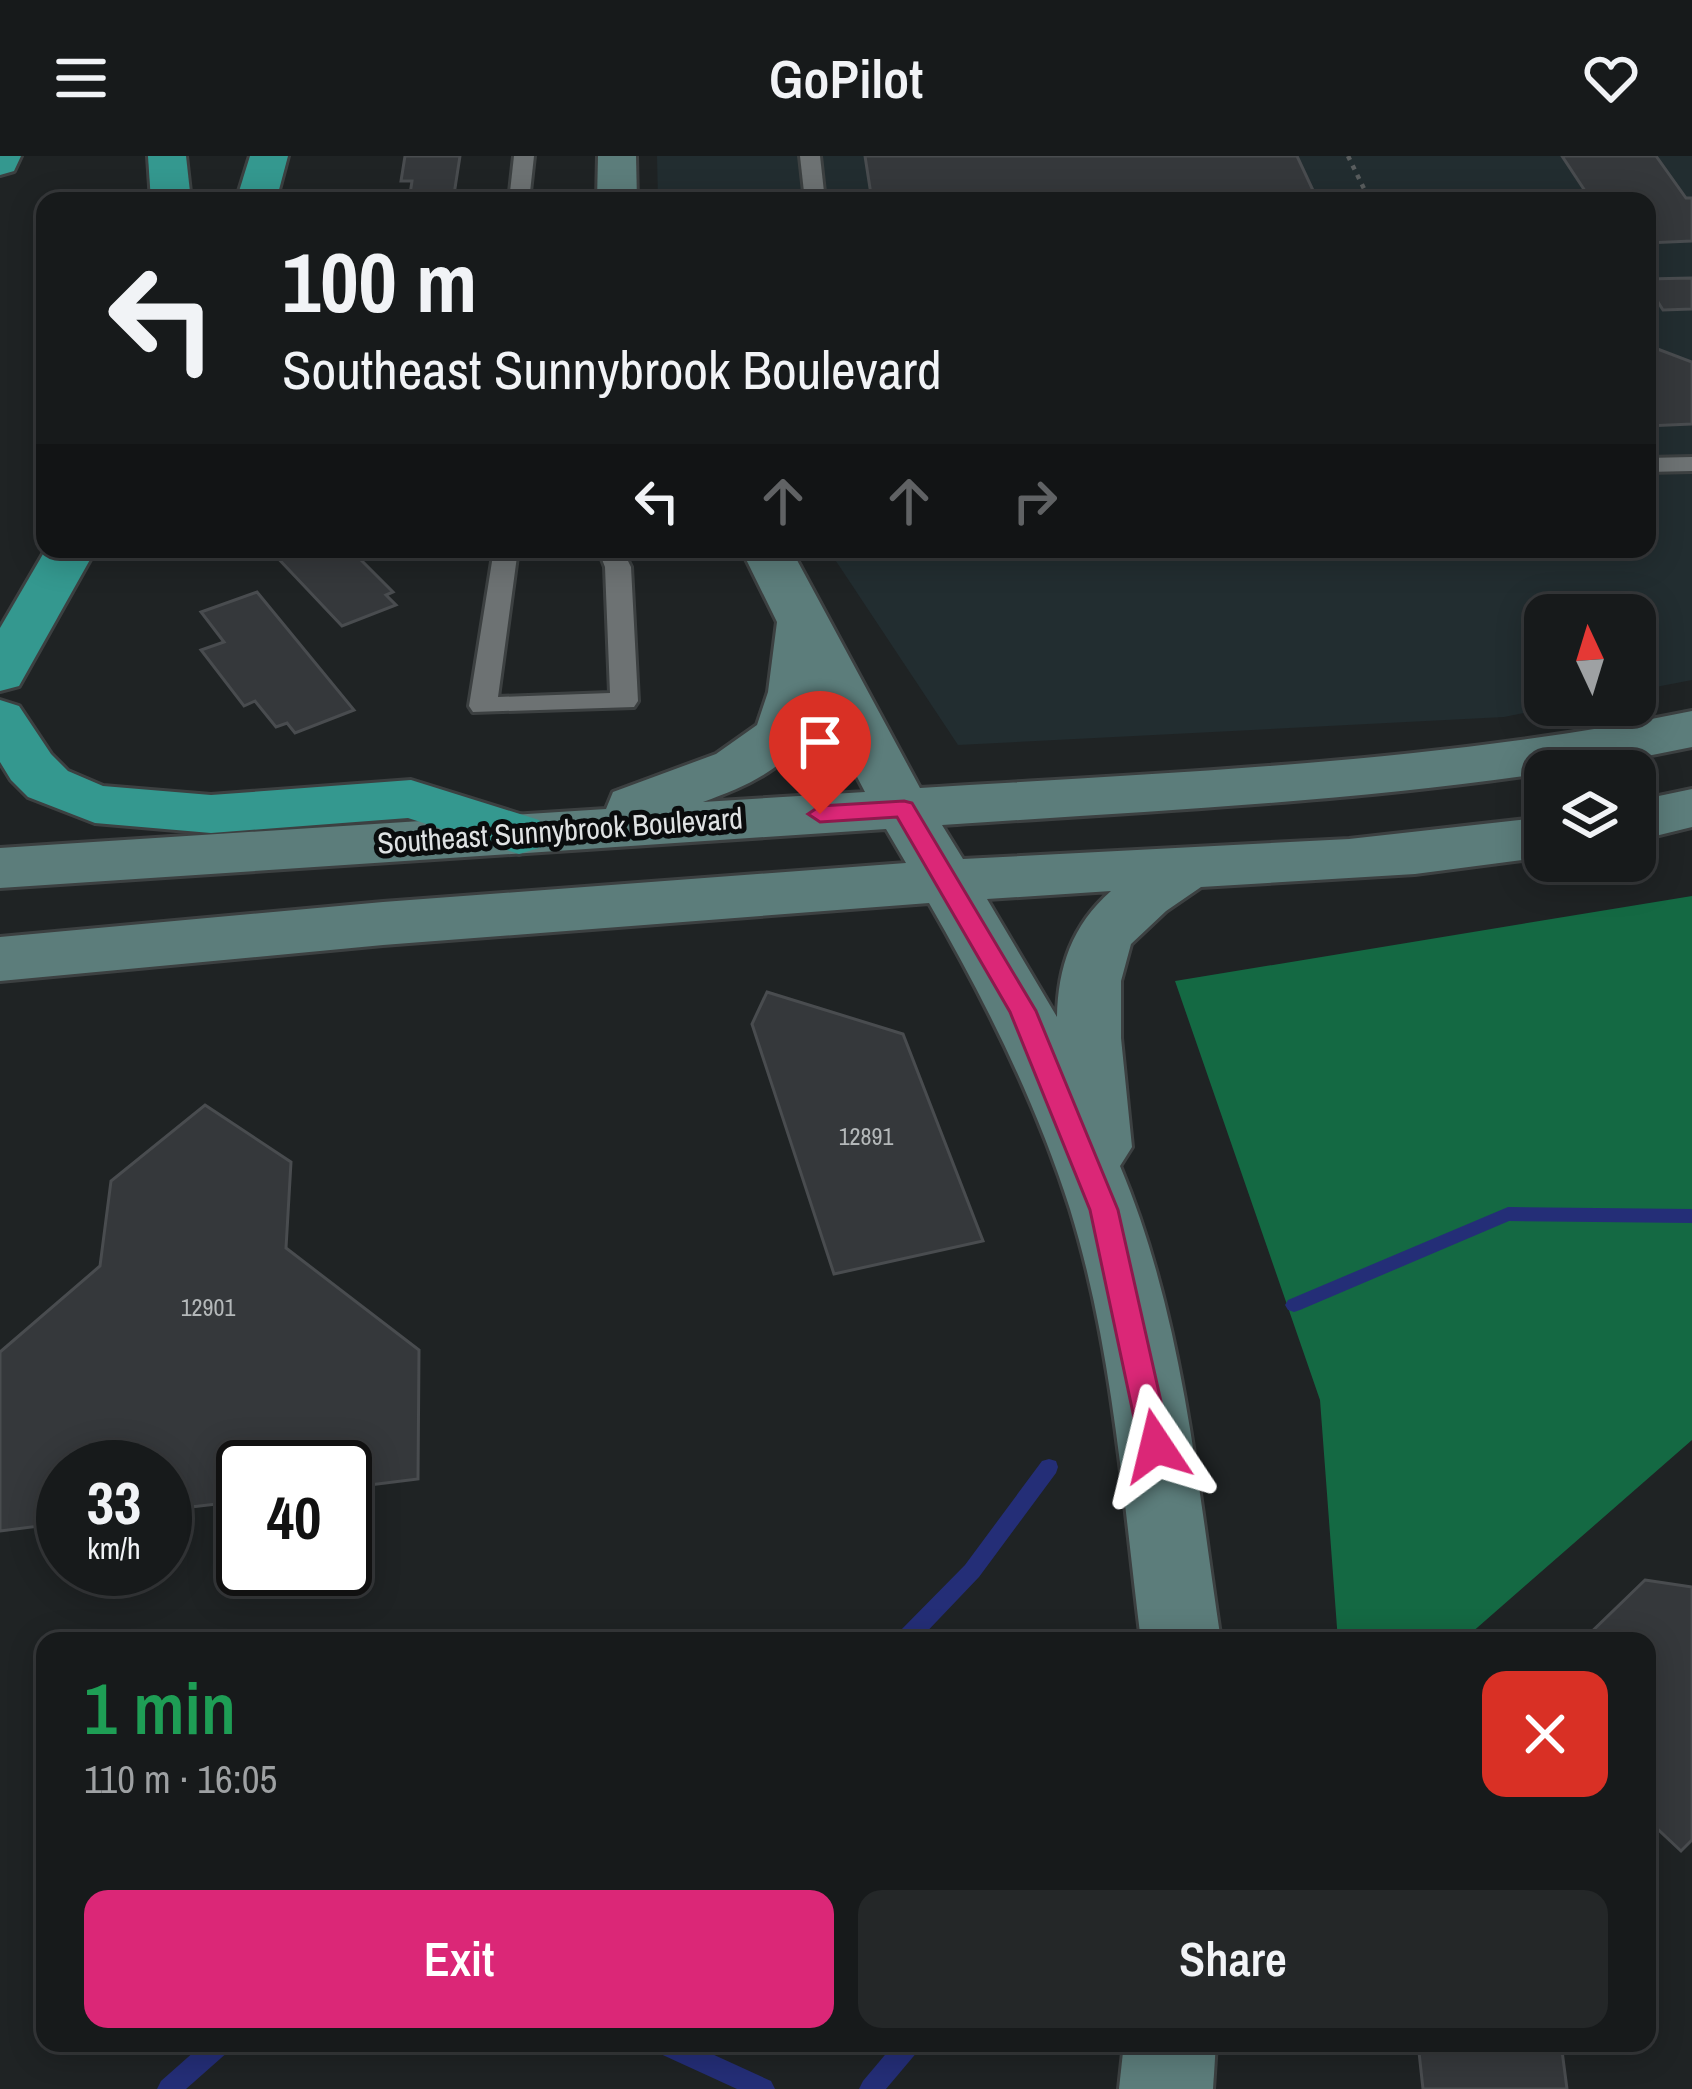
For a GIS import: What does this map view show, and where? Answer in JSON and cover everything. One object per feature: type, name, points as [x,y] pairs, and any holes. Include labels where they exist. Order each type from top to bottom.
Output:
[{"type":"highway","points":[[167,156],[170,192]]},
{"type":"highway","points":[[259,192],[269,156]]},
{"type":"highway","points":[[0,674],[66,558]]},
{"type":"highway","points":[[0,718],[31,767],[48,784],[95,804],[211,814],[411,799],[543,832]]},
{"type":"main road","points":[[617,156],[617,192]]},
{"type":"main road","points":[[771,558],[904,808],[1023,1011],[1104,1210],[1164,1503],[1180,1632]]},
{"type":"main road","points":[[543,832],[709,778],[771,746],[793,699],[803,622]]},
{"type":"main road","name":"Southeast Sunnybrook Boulevard","points":[[0,868],[1463,768],[1571,754],[1692,729]]},
{"type":"main road","points":[[1656,816],[1692,808]]},
{"type":"main road","points":[[0,959],[205,938],[948,881],[1349,857],[1524,839]]},
{"type":"main road","points":[[1104,1210],[1090,1015],[1094,960],[1120,918],[1192,866]]},
{"type":"main road","points":[[1166,2089],[1169,2052]]},
{"type":"lane","points":[[520,192],[524,156]]},
{"type":"lane","points":[[810,156],[814,192]]},
{"type":"lane","points":[[1656,465],[1692,464]]},
{"type":"lane","points":[[505,558],[483,706],[624,701],[614,558]]},
{"type":"path","points":[[1348,156],[1366,192]]},
{"type":"shaded area","points":[[657,156],[1692,156],[1692,680],[1656,687],[1656,594],[1524,594],[1524,713],[958,745],[834,558],[1656,558],[1656,192],[658,192]]},
{"type":"green space","points":[[1692,896],[1692,1440],[1472,1632],[1337,1632],[1320,1400],[1175,981]]},
{"type":"building","points":[[405,156],[460,156],[454,192],[410,192],[412,181],[401,181]]},
{"type":"building","points":[[865,156],[1297,156],[1314,192],[871,192]]},
{"type":"building","points":[[1562,156],[1656,156],[1686,198],[1692,198],[1692,241],[1656,243],[1656,192],[1586,192]]},
{"type":"building","points":[[1692,278],[1692,309],[1663,310],[1656,299],[1656,279]]},
{"type":"building","points":[[1656,348],[1692,362],[1692,424],[1656,426]]},
{"type":"building","points":[[278,558],[359,558],[393,592],[386,595],[396,605],[342,626]]},
{"type":"building","points":[[257,592],[354,710],[295,733],[287,723],[276,727],[255,701],[244,706],[201,650],[224,642],[201,612]]},
{"type":"building","points":[[767,992],[903,1034],[983,1241],[834,1274],[752,1024]]},
{"type":"building","points":[[205,1105],[291,1162],[286,1248],[419,1350],[418,1479],[372,1485],[372,1440],[216,1440],[216,1504],[192,1507],[192,1440],[36,1440],[36,1526],[0,1531],[0,1352],[100,1266],[111,1181]]},
{"type":"building","points":[[1645,1580],[1692,1587],[1692,1840],[1681,1851],[1656,1827],[1656,1632],[1591,1632]]},
{"type":"building","points":[[1419,2052],[1562,2052],[1567,2089],[1423,2089]]},
{"type":"waterway","points":[[1294,1305],[1508,1214],[1692,1216]]},
{"type":"waterway","points":[[913,1632],[972,1571],[1049,1467]]},
{"type":"waterway","points":[[169,2089],[211,2052]]},
{"type":"waterway","points":[[682,2052],[763,2089]]},
{"type":"waterway","points":[[871,2089],[902,2052]]},
{"type":"route","points":[[820,814],[904,808],[1023,1011],[1104,1210],[1156,1446]]}]
